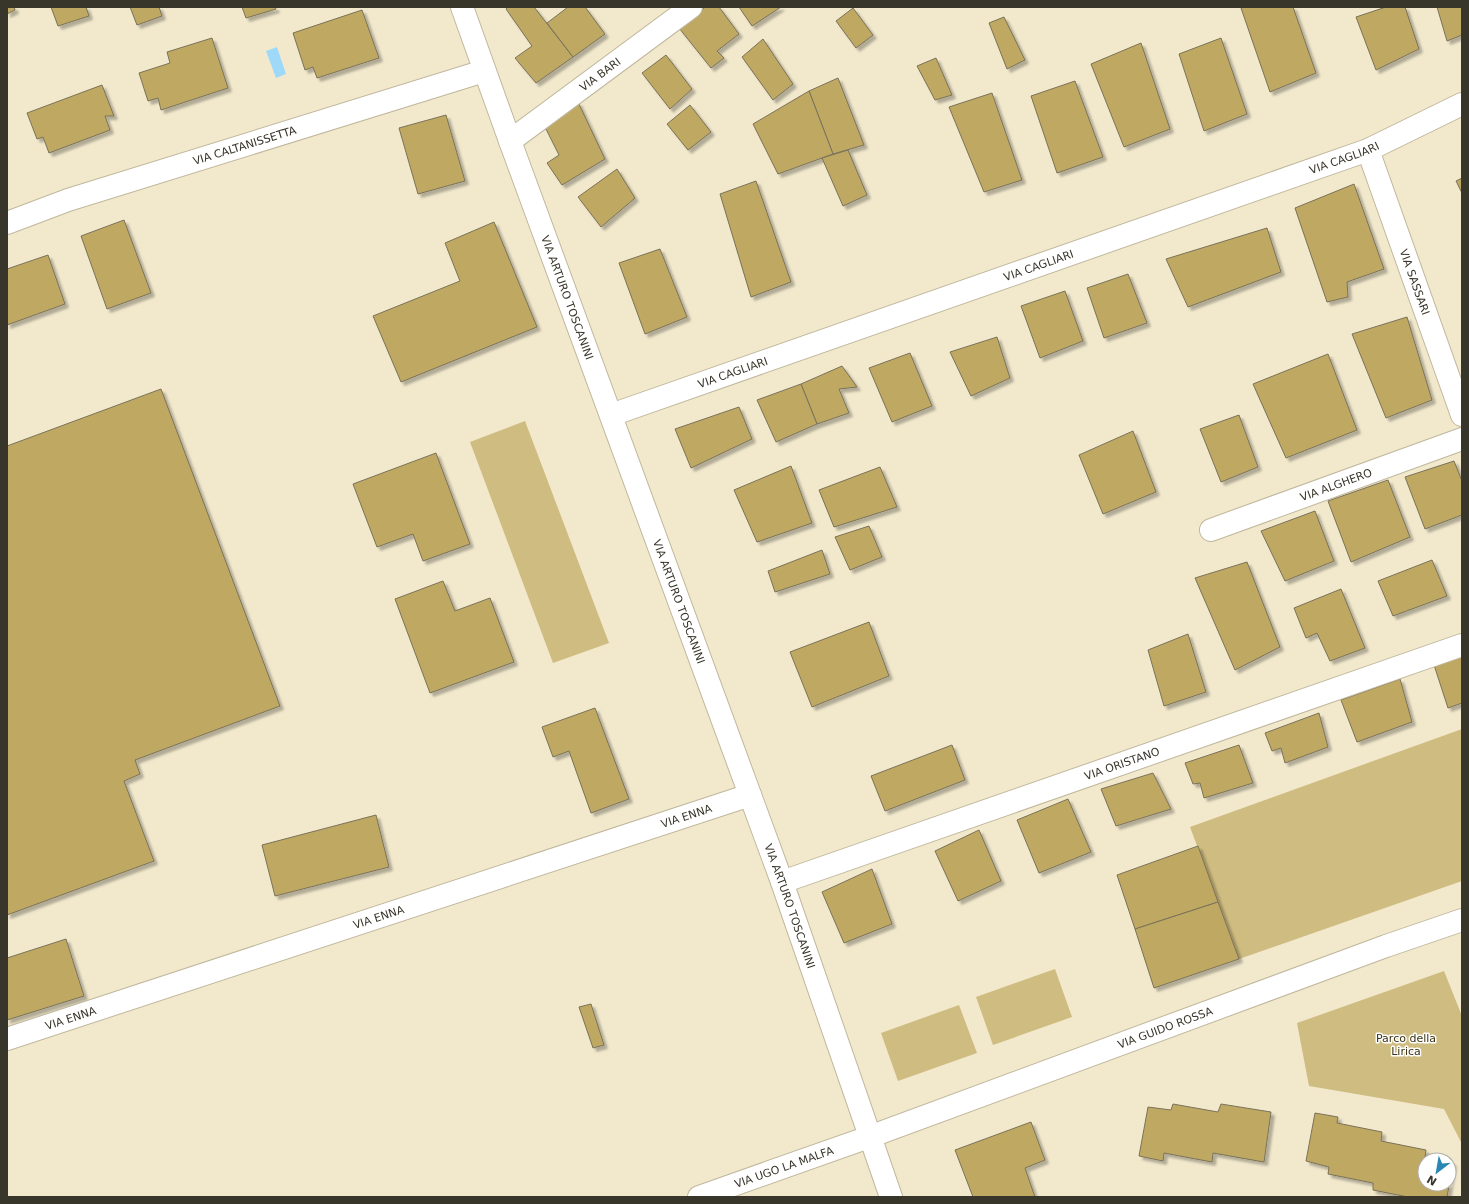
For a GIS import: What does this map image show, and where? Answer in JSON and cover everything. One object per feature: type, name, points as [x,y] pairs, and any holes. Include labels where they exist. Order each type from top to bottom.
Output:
[{"type":"street","name":"VIA ARTURO TOSCANINI","points":[[462,7],[484,71],[782,882],[891,1197]]},
{"type":"street","name":"VIA BARI","points":[[510,141],[691,7]]},
{"type":"street","name":"VIA CALTANISSETTA","points":[[7,223],[68,200],[484,71]]},
{"type":"street","name":"VIA CAGLIARI","points":[[611,415],[1368,150],[1462,104]]},
{"type":"street","name":"VIA SASSARI","points":[[1368,150],[1462,415]]},
{"type":"street","name":"VIA ALGHERO","points":[[1210,530],[1462,439]]},
{"type":"street","name":"VIA ORISTANO","points":[[782,882],[1462,645]]},
{"type":"street","name":"VIA ENNA","points":[[7,1039],[750,795]]},
{"type":"street","name":"VIA GUIDO ROSSA","points":[[869,1137],[1386,946],[1462,920]]},
{"type":"street","name":"VIA UGO LA MALFA","points":[[699,1197],[869,1137]]},
{"type":"green space","points":[[525,421],[609,643],[553,663],[470,442]]},
{"type":"green space","points":[[1462,729],[1462,881],[1239,959],[1190,827]]},
{"type":"green space","points":[[1055,969],[1072,1017],[993,1045],[976,997]]},
{"type":"green space","name":"Parco della Lirica","points":[[1444,971],[1462,1016],[1462,1144],[1444,1109],[1309,1086],[1297,1023]]},
{"type":"green space","points":[[959,1005],[977,1053],[898,1081],[881,1033]]},
{"type":"water","points":[[277,47],[286,74],[276,78],[266,51]]},
{"type":"building","points":[[7,7],[14,7],[15,10],[7,14]]},
{"type":"building","points":[[51,7],[86,7],[89,16],[58,26]]},
{"type":"building","points":[[130,7],[159,7],[162,16],[137,25]]},
{"type":"building","points":[[242,7],[275,7],[276,9],[246,18]]},
{"type":"building","points":[[508,7],[534,7],[573,57],[536,83],[515,58],[532,46],[506,9]]},
{"type":"building","points":[[568,7],[585,7],[605,34],[573,57],[547,23]]},
{"type":"building","points":[[705,7],[719,7],[739,34],[717,51],[724,58],[711,68],[679,28]]},
{"type":"building","points":[[739,7],[781,7],[752,26]]},
{"type":"building","points":[[1293,7],[1316,73],[1270,92],[1241,8]]},
{"type":"building","points":[[1386,7],[1405,7],[1419,49],[1376,70],[1356,17]]},
{"type":"building","points":[[1437,7],[1462,7],[1462,35],[1447,41]]},
{"type":"building","points":[[853,8],[873,35],[856,48],[836,21]]},
{"type":"building","points":[[362,10],[379,58],[317,78],[313,67],[305,70],[293,33]]},
{"type":"building","points":[[1004,17],[1025,60],[1007,69],[989,23]]},
{"type":"building","points":[[212,38],[228,88],[161,110],[158,98],[148,101],[139,73],[170,63],[167,52]]},
{"type":"building","points":[[1221,38],[1247,114],[1204,131],[1179,54]]},
{"type":"building","points":[[763,39],[793,84],[773,100],[742,57]]},
{"type":"building","points":[[1141,43],[1170,129],[1124,147],[1091,64]]},
{"type":"building","points":[[666,55],[692,89],[670,109],[642,73]]},
{"type":"building","points":[[936,58],[952,95],[935,100],[917,66]]},
{"type":"building","points":[[838,78],[864,145],[833,154],[809,91]]},
{"type":"building","points":[[1075,81],[1103,157],[1057,173],[1031,96]]},
{"type":"building","points":[[102,85],[114,116],[105,116],[110,130],[49,153],[43,137],[37,139],[27,113]]},
{"type":"building","points":[[809,91],[833,154],[778,174],[753,124]]},
{"type":"building","points":[[992,93],[1022,180],[984,192],[949,107]]},
{"type":"building","points":[[578,102],[605,159],[562,185],[547,163],[559,155],[544,125]]},
{"type":"building","points":[[690,105],[711,132],[688,150],[667,124]]},
{"type":"building","points":[[446,115],[465,181],[418,194],[399,128]]},
{"type":"building","points":[[848,150],[867,195],[843,206],[822,158]]},
{"type":"building","points":[[617,169],[635,198],[601,227],[578,197]]},
{"type":"building","points":[[1462,178],[1462,193],[1456,181]]},
{"type":"building","points":[[756,181],[791,282],[751,297],[720,194]]},
{"type":"building","points":[[1354,184],[1384,269],[1347,282],[1348,297],[1327,302],[1295,208]]},
{"type":"building","points":[[124,220],[151,293],[107,309],[81,236]]},
{"type":"building","points":[[494,222],[537,327],[401,382],[373,316],[460,281],[445,243]]},
{"type":"building","points":[[1267,228],[1281,272],[1188,307],[1166,259]]},
{"type":"building","points":[[660,249],[687,317],[645,334],[619,263]]},
{"type":"building","points":[[48,255],[65,304],[7,325],[7,269]]},
{"type":"building","points":[[1128,274],[1147,323],[1104,338],[1087,288]]},
{"type":"building","points":[[1065,291],[1083,341],[1040,358],[1021,306]]},
{"type":"building","points":[[1407,317],[1432,400],[1386,418],[1352,334]]},
{"type":"building","points":[[997,337],[1010,378],[971,396],[950,352]]},
{"type":"building","points":[[910,353],[932,406],[892,422],[869,368]]},
{"type":"building","points":[[1328,354],[1357,430],[1286,458],[1253,384]]},
{"type":"building","points":[[842,366],[857,387],[839,389],[849,413],[817,424],[801,384]]},
{"type":"building","points":[[801,384],[817,424],[776,442],[757,400]]},
{"type":"building","points":[[161,389],[280,706],[135,760],[140,774],[124,781],[154,861],[7,915],[7,446]]},
{"type":"building","points":[[739,407],[752,439],[691,468],[675,429]]},
{"type":"building","points":[[1239,415],[1258,467],[1221,482],[1200,429]]},
{"type":"building","points":[[1133,431],[1156,492],[1103,514],[1079,455]]},
{"type":"building","points":[[436,453],[470,544],[423,561],[413,534],[377,547],[353,484]]},
{"type":"building","points":[[1454,461],[1462,481],[1462,515],[1425,529],[1405,477]]},
{"type":"building","points":[[791,466],[812,523],[757,542],[734,490]]},
{"type":"building","points":[[880,467],[897,507],[834,527],[819,490]]},
{"type":"building","points":[[1388,480],[1410,537],[1351,562],[1328,501]]},
{"type":"building","points":[[1315,511],[1334,561],[1285,581],[1261,531]]},
{"type":"building","points":[[869,526],[882,557],[850,570],[835,537]]},
{"type":"building","points":[[822,550],[830,574],[775,592],[768,571]]},
{"type":"building","points":[[1432,560],[1447,596],[1393,616],[1378,581]]},
{"type":"building","points":[[1247,562],[1280,647],[1235,670],[1195,578]]},
{"type":"building","points":[[443,581],[455,611],[490,598],[514,662],[430,693],[395,599]]},
{"type":"building","points":[[1341,589],[1365,648],[1330,661],[1317,633],[1306,638],[1294,608]]},
{"type":"building","points":[[869,622],[889,676],[812,707],[790,652]]},
{"type":"building","points":[[1188,634],[1206,692],[1164,706],[1148,650]]},
{"type":"building","points":[[1462,656],[1462,703],[1448,708],[1434,665]]},
{"type":"building","points":[[1400,679],[1412,722],[1357,742],[1341,700]]},
{"type":"building","points":[[595,708],[629,799],[591,813],[569,751],[553,757],[542,727]]},
{"type":"building","points":[[1319,713],[1328,747],[1285,763],[1281,748],[1272,751],[1265,733]]},
{"type":"building","points":[[952,745],[965,780],[885,811],[871,776]]},
{"type":"building","points":[[1239,745],[1253,783],[1204,798],[1200,783],[1193,784],[1185,763]]},
{"type":"building","points":[[1153,773],[1171,809],[1116,826],[1101,789]]},
{"type":"building","points":[[1068,799],[1091,852],[1039,873],[1017,820]]},
{"type":"building","points":[[376,815],[389,867],[275,896],[262,845]]},
{"type":"building","points":[[979,830],[1001,881],[958,901],[935,851]]},
{"type":"building","points":[[1198,846],[1218,902],[1135,929],[1117,875]]},
{"type":"building","points":[[872,869],[892,924],[844,943],[822,892]]},
{"type":"building","points":[[1218,902],[1239,959],[1154,988],[1135,929]]},
{"type":"building","points":[[66,939],[84,996],[7,1020],[7,958]]},
{"type":"building","points":[[591,1004],[604,1045],[593,1048],[579,1007]]},
{"type":"building","points":[[1173,1104],[1218,1112],[1221,1104],[1271,1112],[1264,1162],[1213,1153],[1212,1162],[1164,1153],[1163,1161],[1139,1156],[1148,1107],[1171,1110]]},
{"type":"building","points":[[1315,1113],[1338,1117],[1337,1123],[1382,1132],[1381,1141],[1426,1150],[1426,1152],[1417,1152],[1417,1192],[1448,1192],[1447,1197],[1408,1197],[1373,1190],[1373,1183],[1328,1174],[1329,1167],[1306,1161]]},
{"type":"building","points":[[1031,1122],[1045,1160],[1025,1168],[1035,1197],[973,1197],[955,1150]]}]
